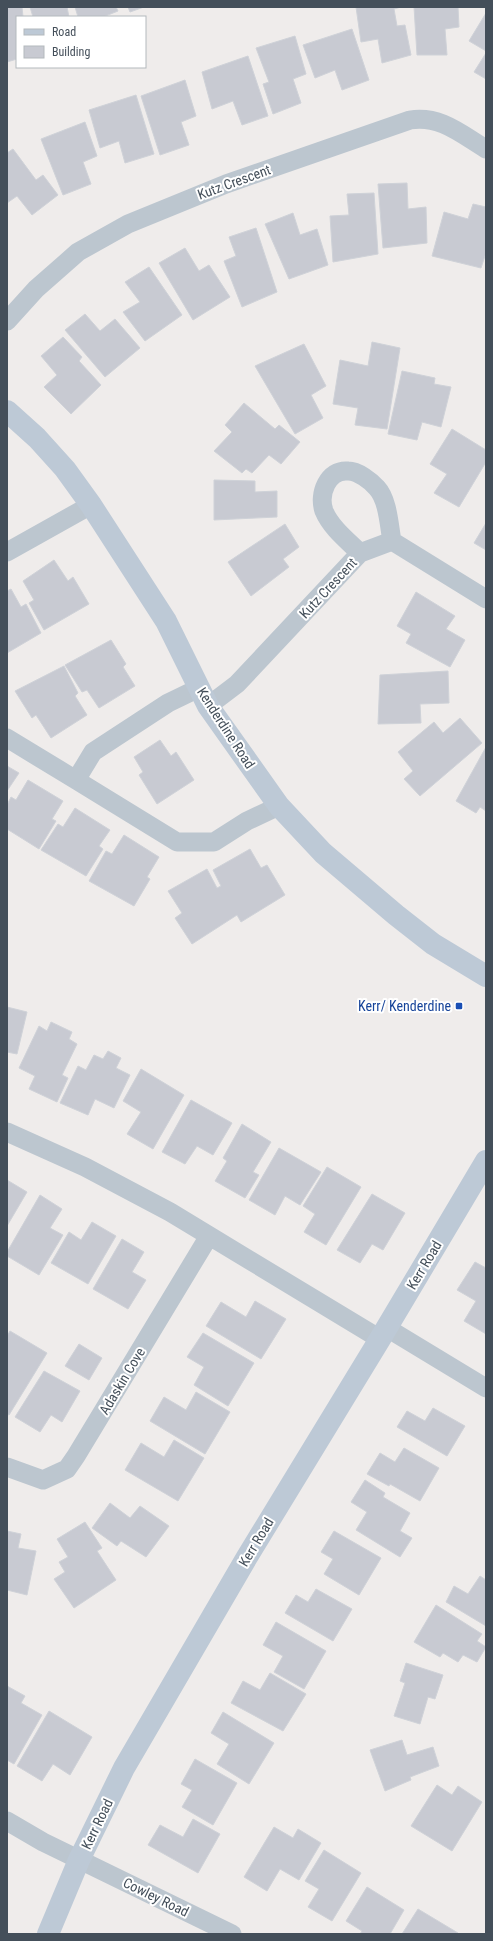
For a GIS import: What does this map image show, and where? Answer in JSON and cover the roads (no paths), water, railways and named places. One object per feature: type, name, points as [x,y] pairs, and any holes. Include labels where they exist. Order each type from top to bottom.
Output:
[{"type":"street","name":"Kutz Crescent","points":[[7,321],[36,288],[78,252],[128,224],[226,184],[402,122],[423,118],[447,125],[486,149]]},
{"type":"street","name":"Kenderdine Road","points":[[7,411],[37,438],[92,505],[166,621],[204,697],[279,806],[323,854],[396,915],[433,944],[486,976]]},
{"type":"street","points":[[360,553],[333,525],[324,511],[322,498],[324,488],[330,478],[340,471],[350,471],[361,475],[378,488],[385,505],[392,541],[486,598]]},
{"type":"street","points":[[7,552],[92,505]]},
{"type":"street","name":"Kutz Crescent","points":[[76,780],[93,752],[168,703],[204,697],[237,684],[360,553],[392,541]]},
{"type":"street","points":[[7,738],[177,842],[214,842],[247,821],[279,806]]},
{"type":"street","points":[[7,1132],[85,1166],[170,1212],[209,1236],[384,1334],[486,1388]]},
{"type":"street","name":"Kerr Road","points":[[48,1934],[79,1860],[128,1761],[247,1557],[384,1334],[486,1161]]},
{"type":"street","name":"Adaskin Cove","points":[[7,1467],[43,1480],[67,1469],[209,1236]]},
{"type":"street","name":"Cowley Road","points":[[7,1822],[37,1840],[232,1934]]},
{"type":"place","name":"Kerr/ Kenderdine","points":[[459,1006]]}]
